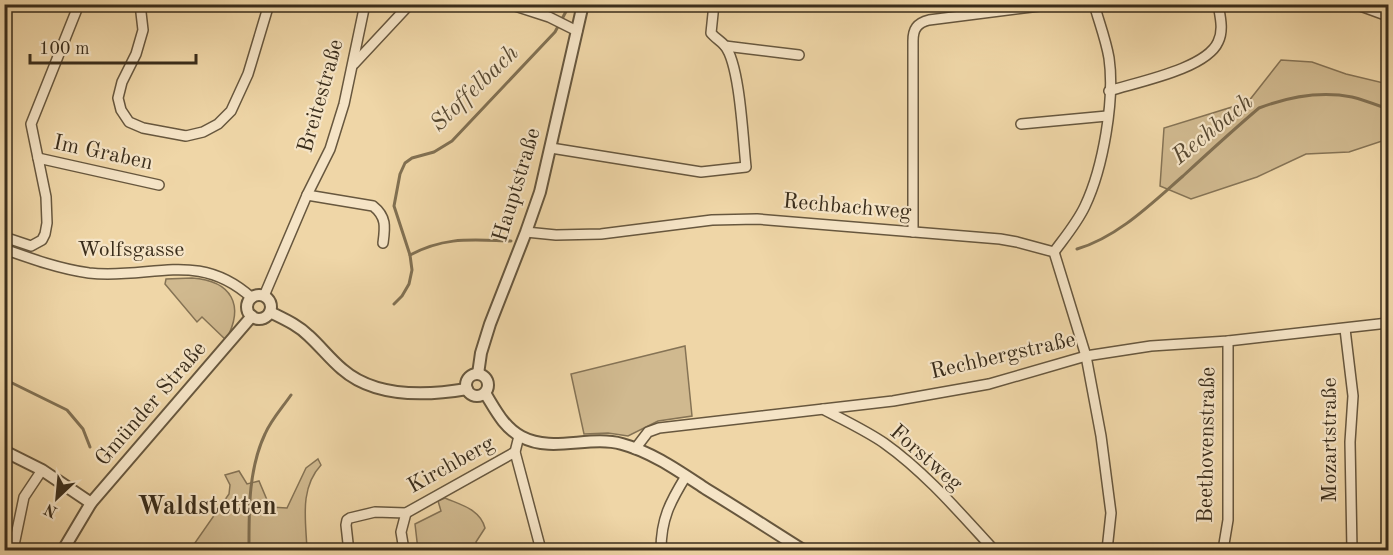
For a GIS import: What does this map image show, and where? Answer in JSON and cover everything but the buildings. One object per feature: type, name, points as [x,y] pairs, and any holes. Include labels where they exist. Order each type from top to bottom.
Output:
[{"type":"street","name":"Im Graben","points":[[10,239],[31,246],[42,240],[45,234],[46,197],[31,124],[79,4]]},
{"type":"street","points":[[140,4],[143,30],[136,54],[122,82],[118,98],[121,110],[129,122],[143,128],[186,136],[203,132],[218,124],[231,111],[248,74],[269,4]]},
{"type":"street","name":"Breitestraße","points":[[264,296],[307,195],[330,149],[353,65],[365,4]]},
{"type":"street","points":[[353,65],[410,4]]},
{"type":"street","points":[[509,4],[549,17],[577,31]]},
{"type":"street","name":"Hauptstraße","points":[[467,389],[468,380],[472,375],[478,374],[481,353],[490,324],[540,192],[583,4]]},
{"type":"street","points":[[550,148],[701,172],[746,167],[736,75],[725,46],[711,33],[714,4]]},
{"type":"street","points":[[913,232],[913,33],[916,27],[921,22],[929,20],[1056,4]]},
{"type":"street","points":[[1094,4],[1109,57],[1107,116],[1099,167],[1091,192],[1079,216],[1054,252],[1086,356],[1101,436],[1111,513],[1107,550]]},
{"type":"street","points":[[1109,91],[1185,67],[1210,54],[1219,41],[1222,26],[1218,4]]},
{"type":"street","points":[[1355,5],[1389,16]]},
{"type":"street","points":[[725,46],[799,55]]},
{"type":"street","points":[[1021,124],[1107,116]]},
{"type":"street","name":"Im Graben","points":[[38,158],[159,185]]},
{"type":"street","points":[[307,195],[373,206],[380,211],[385,223],[382,243]]},
{"type":"street","name":"Rechbachweg","points":[[526,232],[556,235],[601,234],[712,220],[757,219],[1017,242],[1054,252]]},
{"type":"street","points":[[4,230],[10,239],[8,250]]},
{"type":"street","name":"Wolfsgasse","points":[[8,250],[65,269],[89,273],[111,274],[178,268],[205,272],[229,279],[252,298]]},
{"type":"street","points":[[258,295],[264,296],[270,301],[270,312],[264,317],[252,316],[247,307],[252,298],[258,295]]},
{"type":"street","points":[[270,312],[292,322],[343,370],[359,381],[384,390],[406,394],[433,394],[467,389],[476,396],[485,393]]},
{"type":"street","name":"Gmünder Straße","points":[[63,550],[91,503],[252,316]]},
{"type":"street","name":"Rechbergstraße","points":[[635,449],[648,432],[659,428],[893,401],[989,384],[1086,356],[1151,346],[1228,341],[1389,323]]},
{"type":"street","name":"Mozartstraße","points":[[1345,329],[1353,396],[1350,442],[1352,550]]},
{"type":"street","name":"Beethovenstraße","points":[[1223,550],[1228,520],[1228,341]]},
{"type":"street","points":[[478,374],[487,382],[485,393],[505,423],[519,436],[542,442],[605,441],[635,449],[686,476],[803,550]]},
{"type":"street","name":"Forstweg","points":[[823,409],[882,442],[900,455],[993,550]]},
{"type":"street","points":[[519,436],[515,452],[541,550]]},
{"type":"street","points":[[4,451],[42,470],[91,503]]},
{"type":"street","name":"Kirchberg","points":[[348,550],[346,525],[350,518],[375,512],[406,513],[515,452]]},
{"type":"street","points":[[13,550],[24,497],[42,470]]},
{"type":"street","points":[[661,550],[665,514],[686,476]]},
{"type":"street","name":"Kirchberg","points":[[404,550],[401,532],[406,513]]},
{"type":"shaded area","points":[[1281,60],[1312,62],[1346,74],[1388,84],[1388,142],[1382,141],[1349,152],[1306,154],[1257,177],[1191,199],[1160,186],[1164,128],[1248,102]]},
{"type":"shaded area","points":[[192,278],[217,284],[231,297],[234,316],[226,340],[202,317],[197,322],[165,284],[166,279]]},
{"type":"shaded area","points":[[685,346],[692,416],[658,421],[628,436],[608,433],[584,434],[571,374]]},
{"type":"shaded area","points":[[318,459],[321,465],[309,484],[305,506],[307,550],[190,550],[229,494],[230,485],[225,475],[239,471],[247,484],[259,481],[270,507],[287,508],[306,468]]},
{"type":"shaded area","points":[[445,498],[469,508],[483,522],[485,528],[476,542],[478,550],[418,550],[415,524],[441,511],[438,501]]},
{"type":"waterway","name":"Stoffelbach","points":[[394,304],[409,284],[412,270],[410,255],[394,206],[400,174],[405,163],[412,158],[434,152],[452,141],[555,32],[570,4]]},
{"type":"waterway","name":"Rechbach","points":[[1077,249],[1092,244],[1134,218],[1259,108],[1293,98],[1340,95],[1388,109]]},
{"type":"waterway","name":"Rechbach","points":[[410,255],[435,245],[459,240],[511,241]]},
{"type":"waterway","points":[[4,379],[67,410],[83,429],[90,447]]},
{"type":"waterway","points":[[249,550],[251,491],[255,462],[267,429],[291,395]]},
{"type":"district","name":"Waldstetten","points":[[207,507]]}]
